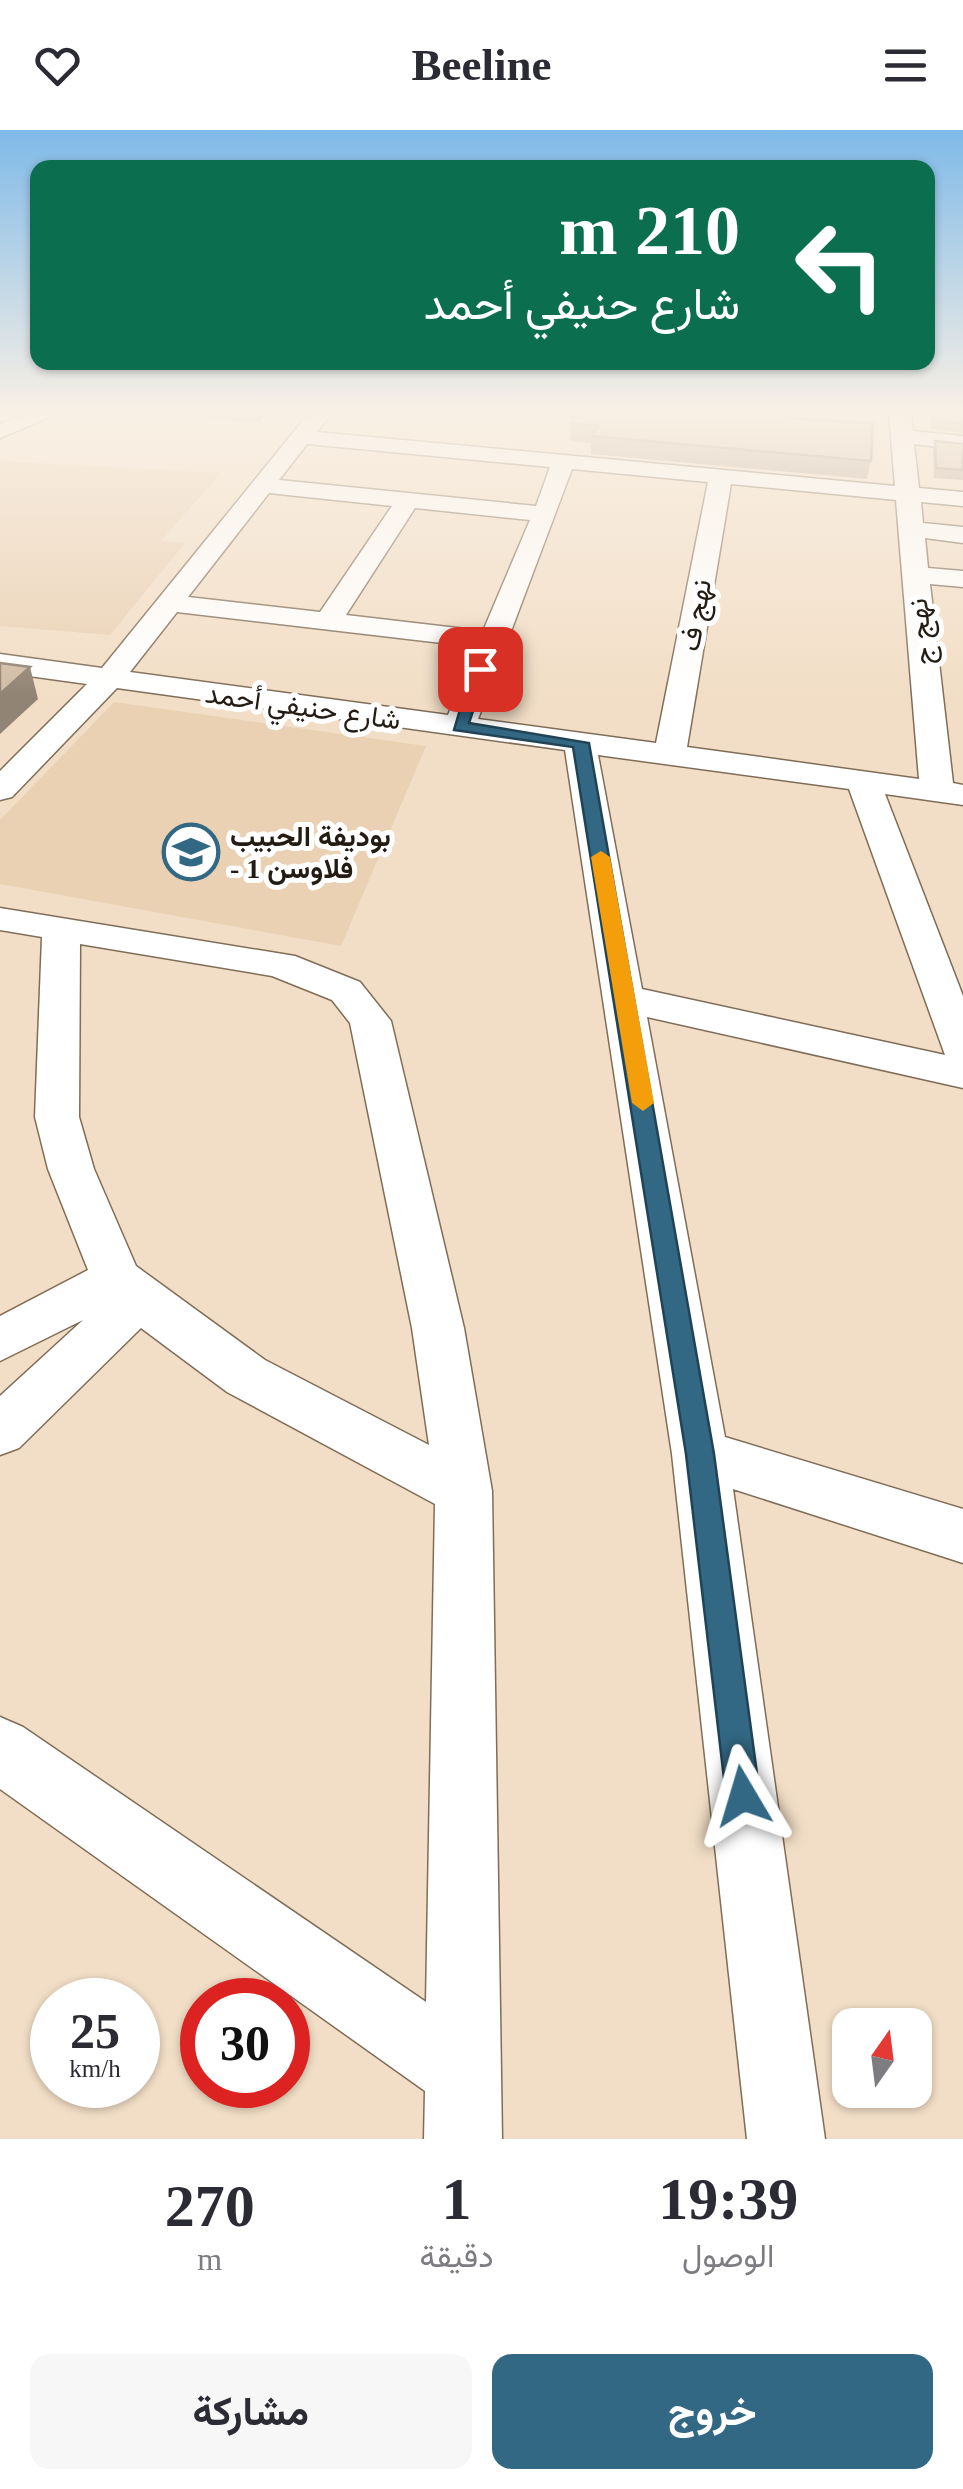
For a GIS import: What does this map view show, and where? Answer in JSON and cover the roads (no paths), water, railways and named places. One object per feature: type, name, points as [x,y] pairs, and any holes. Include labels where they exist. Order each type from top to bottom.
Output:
[{"type":"street","points":[[0,790],[108,680],[248,507]]},
{"type":"street","points":[[329,620],[402,507]]},
{"type":"street","points":[[483,507],[546,514]]},
{"type":"street","points":[[460,726],[490,640],[548,507]]},
{"type":"street","name":"نهج ف","points":[[670,753],[715,507]]},
{"type":"street","name":"نهج ج","points":[[910,507],[914,575],[950,793]]},
{"type":"street","points":[[909,529],[963,535]]},
{"type":"street","points":[[914,575],[963,579]]},
{"type":"street","points":[[170,603],[490,640]]},
{"type":"street","name":"شارع حنيفي أحمد","points":[[0,663],[950,793]]},
{"type":"street","points":[[580,743],[700,1454],[786,2139]]},
{"type":"street","points":[[863,781],[963,1050]]},
{"type":"street","points":[[0,919],[281,965],[346,991],[370,1022],[438,1328],[464,1491],[460,2070],[463,2139]]},
{"type":"street","points":[[61,928],[57,1117],[70,1169],[127,1289],[246,1376],[464,1491]]},
{"type":"street","points":[[626,999],[963,1072]]},
{"type":"street","points":[[0,1340],[127,1289]]},
{"type":"street","points":[[0,1431],[127,1289]]},
{"type":"street","points":[[700,1454],[963,1536]]},
{"type":"street","points":[[0,1750],[460,2070]]},
{"type":"place","name":"بوديفة الحبيب - فلاوسن 1","points":[[191,852]]}]
